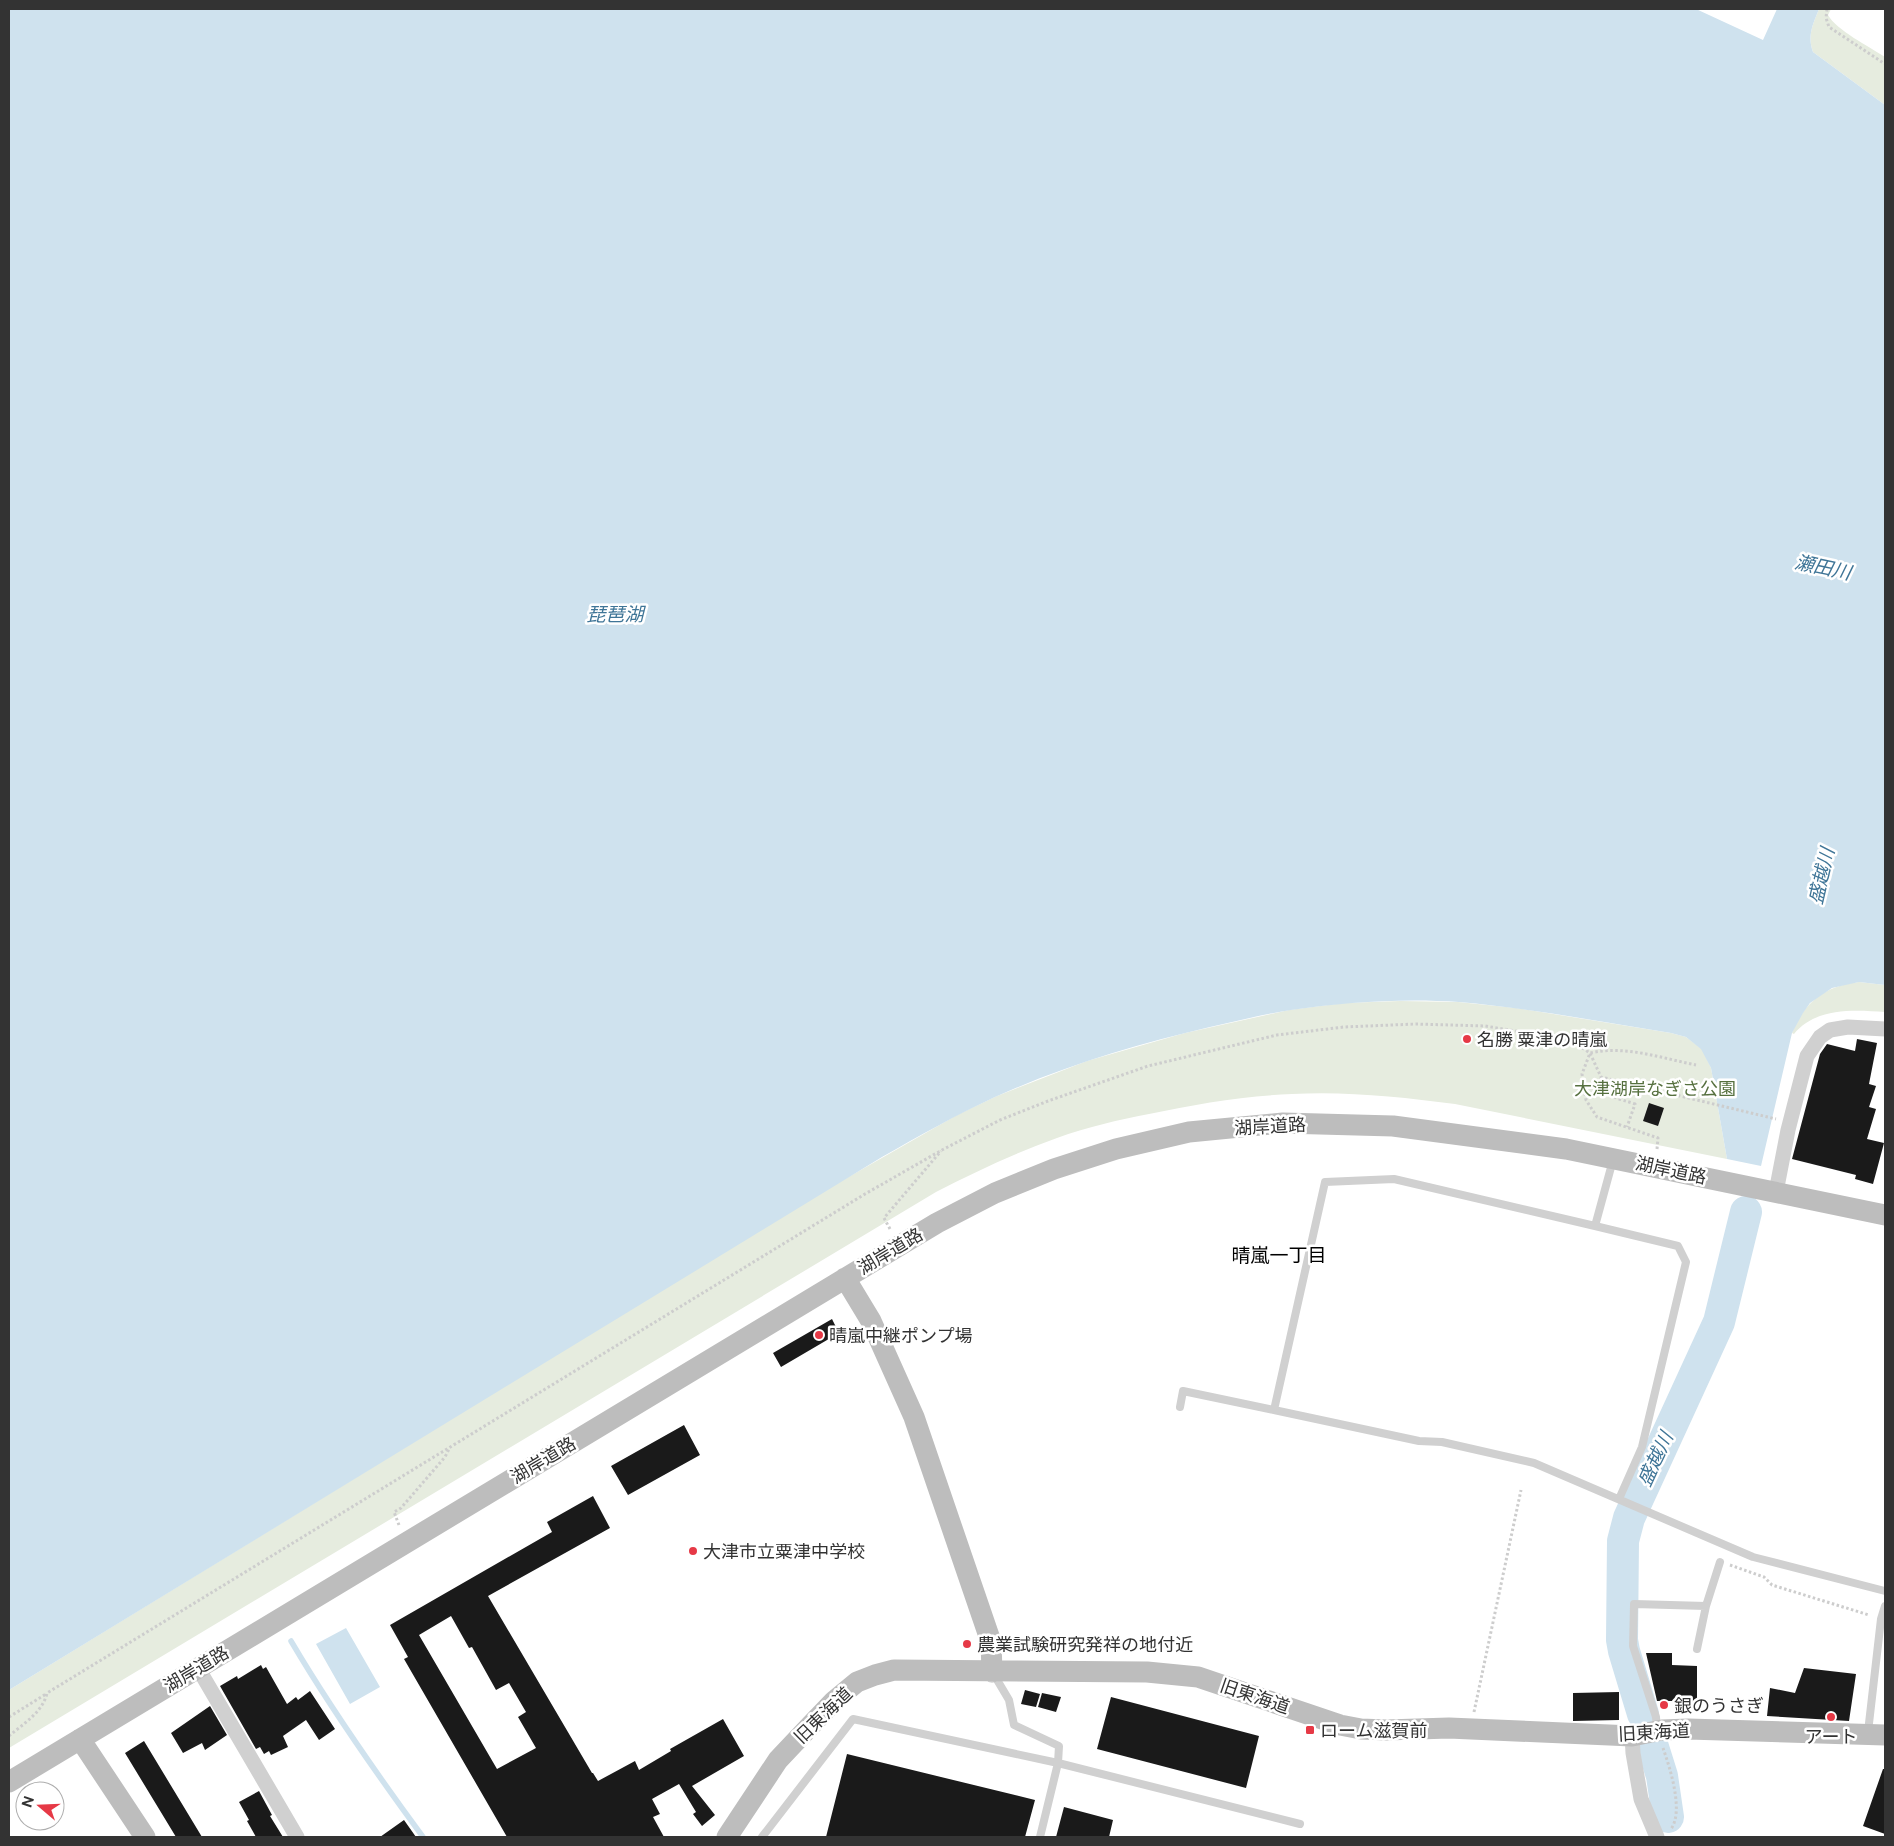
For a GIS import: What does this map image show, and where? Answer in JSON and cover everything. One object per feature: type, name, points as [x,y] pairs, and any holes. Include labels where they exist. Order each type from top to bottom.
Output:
[{"type":"main road","name":"湖岸道路","points":[[9,1782],[937,1223],[995,1193],[1054,1169],[1116,1149],[1189,1132],[1284,1123],[1393,1126],[1566,1149],[1885,1215]]},
{"type":"main road","points":[[845,1278],[871,1321],[914,1416],[991,1642],[992,1672]]},
{"type":"main road","name":"旧東海道","points":[[727,1837],[778,1760],[834,1701],[858,1682],[894,1670],[1170,1673],[1198,1677],[1340,1725],[1361,1729],[1470,1729],[1632,1736],[1659,1736],[1688,1729],[1876,1734]]},
{"type":"main road","points":[[80,1739],[145,1837]]},
{"type":"street","points":[[1776,1192],[1788,1130],[1807,1056],[1820,1037],[1830,1030],[1848,1027],[1885,1030]]},
{"type":"street","points":[[198,1668],[297,1837]]},
{"type":"street","points":[[1632,1736],[1641,1799],[1663,1835]]},
{"type":"lane","points":[[1595,1226],[1613,1158]]},
{"type":"lane","points":[[1274,1410],[1326,1182],[1394,1179],[1678,1246],[1686,1262],[1642,1447],[1622,1500]]},
{"type":"lane","points":[[1180,1407],[1184,1391],[1419,1441],[1442,1442],[1534,1463],[1753,1557],[1885,1590]]},
{"type":"lane","points":[[1697,1649],[1706,1606],[1720,1562]]},
{"type":"lane","points":[[1659,1736],[1656,1717],[1632,1646],[1634,1604],[1706,1606]]},
{"type":"lane","points":[[1876,1734],[1881,1619],[1885,1606]]},
{"type":"lane","points":[[992,1672],[1010,1700],[1014,1725],[1059,1746],[1058,1763],[1040,1837]]},
{"type":"lane","points":[[762,1837],[853,1719],[1058,1763],[1300,1824]]},
{"type":"path","points":[[1828,9],[1826,18],[1829,27],[1885,64]]},
{"type":"path","points":[[9,1717],[865,1194],[942,1150],[1000,1120],[1100,1082],[1148,1066],[1277,1035],[1344,1027],[1407,1024],[1485,1026],[1570,1040],[1590,1053],[1601,1077],[1602,1087],[1609,1095],[1635,1104],[1627,1127]]},
{"type":"path","points":[[1590,1053],[1608,1049],[1634,1052],[1696,1065]]},
{"type":"path","points":[[1590,1053],[1582,1074],[1586,1100],[1597,1117],[1658,1138],[1657,1150]]},
{"type":"path","points":[[1601,1077],[1778,1119]]},
{"type":"path","points":[[890,1230],[884,1218],[942,1150]]},
{"type":"path","points":[[399,1526],[394,1512],[401,1508],[445,1457],[450,1448]]},
{"type":"path","points":[[1470,1729],[1521,1490]]},
{"type":"path","points":[[1720,1562],[1764,1577],[1772,1585],[1881,1619]]},
{"type":"path","points":[[9,1736],[40,1709],[45,1702],[47,1693]]},
{"type":"path","points":[[1659,1736],[1670,1770],[1675,1800],[1675,1824],[1663,1835]]},
{"type":"green space","points":[[1819,9],[1831,9],[1828,15],[1832,21],[1854,38],[1885,57],[1885,105],[1813,52],[1811,35]]},
{"type":"green space","points":[[1859,982],[1885,985],[1885,1012],[1836,1012],[1813,1019],[1794,1034],[1792,1033],[1803,1012],[1818,997],[1836,987]]},
{"type":"green space","name":"大津湖岸なぎさ公園","points":[[1400,1001],[1458,1002],[1516,1008],[1686,1037],[1702,1049],[1711,1068],[1727,1159],[1455,1104],[1353,1094],[1292,1094],[1220,1101],[1126,1119],[1068,1134],[1011,1156],[936,1192],[9,1748],[9,1690],[817,1195],[957,1115],[997,1096],[1087,1061],[1185,1033],[1289,1010],[1344,1003]]},
{"type":"green space","points":[[1645,1760],[1661,1816],[1673,1819],[1670,1826],[1664,1824],[1660,1817]]},
{"type":"water","name":"琵琶湖","points":[[9,9],[1696,9],[1763,40],[1777,9],[1819,9],[1811,35],[1813,52],[1885,105],[1885,985],[1859,982],[1832,988],[1810,1003],[1803,1013],[1792,1033],[1761,1166],[1727,1159],[1711,1068],[1701,1049],[1686,1037],[1512,1008],[1459,1002],[1417,1000],[1354,1003],[1291,1010],[1240,1020],[1155,1041],[1047,1075],[980,1104],[882,1157],[9,1690]]},
{"type":"water","points":[[346,1628],[380,1687],[350,1704],[316,1644]]},
{"type":"building","points":[[1857,1039],[1877,1043],[1869,1084],[1876,1086],[1869,1107],[1876,1109],[1867,1139],[1884,1143],[1873,1184],[1855,1179],[1856,1175],[1792,1159],[1820,1054],[1827,1044],[1855,1051]]},
{"type":"building","points":[[1649,1103],[1664,1108],[1658,1126],[1643,1121]]},
{"type":"building","points":[[832,1319],[839,1333],[781,1367],[773,1353]]},
{"type":"building","points":[[684,1425],[700,1455],[628,1495],[611,1466]]},
{"type":"building","points":[[593,1496],[610,1528],[488,1596],[598,1781],[635,1761],[639,1770],[671,1751],[670,1749],[723,1719],[744,1756],[692,1786],[715,1815],[702,1826],[693,1814],[696,1812],[679,1784],[652,1799],[660,1814],[653,1817],[664,1837],[507,1837],[404,1659],[408,1657],[390,1625],[552,1532],[547,1522]],"holes":[[[451,1616],[469,1648],[472,1647],[496,1690],[509,1683],[526,1712],[518,1717],[536,1748],[497,1769],[419,1635]]]},
{"type":"building","points":[[1646,1653],[1672,1653],[1672,1665],[1697,1666],[1697,1706],[1676,1706],[1676,1701],[1657,1701]]},
{"type":"building","points":[[261,1665],[263,1669],[266,1667],[287,1704],[296,1697],[298,1700],[310,1691],[335,1729],[319,1740],[306,1720],[283,1736],[288,1747],[271,1755],[269,1751],[264,1754],[260,1747],[256,1749],[220,1686],[237,1676],[238,1679]]},
{"type":"building","points":[[1804,1668],[1856,1674],[1849,1721],[1767,1716],[1770,1688],[1795,1693]]},
{"type":"building","points":[[1025,1690],[1040,1694],[1036,1707],[1021,1704]]},
{"type":"building","points":[[1619,1692],[1619,1720],[1573,1721],[1573,1693]]},
{"type":"building","points":[[1042,1693],[1061,1697],[1056,1712],[1038,1707]]},
{"type":"building","points":[[1111,1697],[1259,1736],[1246,1788],[1097,1749]]},
{"type":"building","points":[[210,1706],[227,1735],[205,1750],[202,1743],[183,1753],[171,1733]]},
{"type":"building","points":[[144,1741],[202,1837],[176,1837],[125,1753]]},
{"type":"building","points":[[847,1754],[1035,1800],[1025,1837],[826,1837]]},
{"type":"building","points":[[1883,1769],[1885,1769],[1885,1834],[1863,1826]]},
{"type":"building","points":[[259,1791],[272,1815],[270,1816],[283,1837],[256,1837],[247,1821],[249,1820],[239,1802]]},
{"type":"building","points":[[1064,1807],[1113,1820],[1109,1837],[1056,1837]]},
{"type":"building","points":[[404,1820],[416,1837],[380,1837]]},
{"type":"waterway","name":"盛越川","points":[[1643,1714],[1622,1640],[1623,1541],[1629,1518],[1719,1322],[1746,1212]]},
{"type":"waterway","points":[[291,1641],[354,1741],[423,1837]]},
{"type":"waterway","name":"盛越川","points":[[1652,1744],[1662,1776],[1668,1817]]},
{"type":"place","name":"名勝 粟津の晴嵐","points":[[1467,1039]]},
{"type":"place","name":"晴嵐中継ポンプ場","points":[[819,1335]]},
{"type":"place","name":"大津市立粟津中学校","points":[[693,1551]]},
{"type":"place","name":"農業試験研究発祥の地付近","points":[[967,1644]]},
{"type":"place","name":"銀のうさぎ","points":[[1664,1705]]},
{"type":"place","name":"アート","points":[[1831,1717]]},
{"type":"place","name":"ローム滋賀前","points":[[1310,1730]]},
{"type":"district","name":"晴嵐一丁目","points":[[1279,1255]]},
{"type":"water label","name":"瀬田川","points":[[1823,567]]}]
